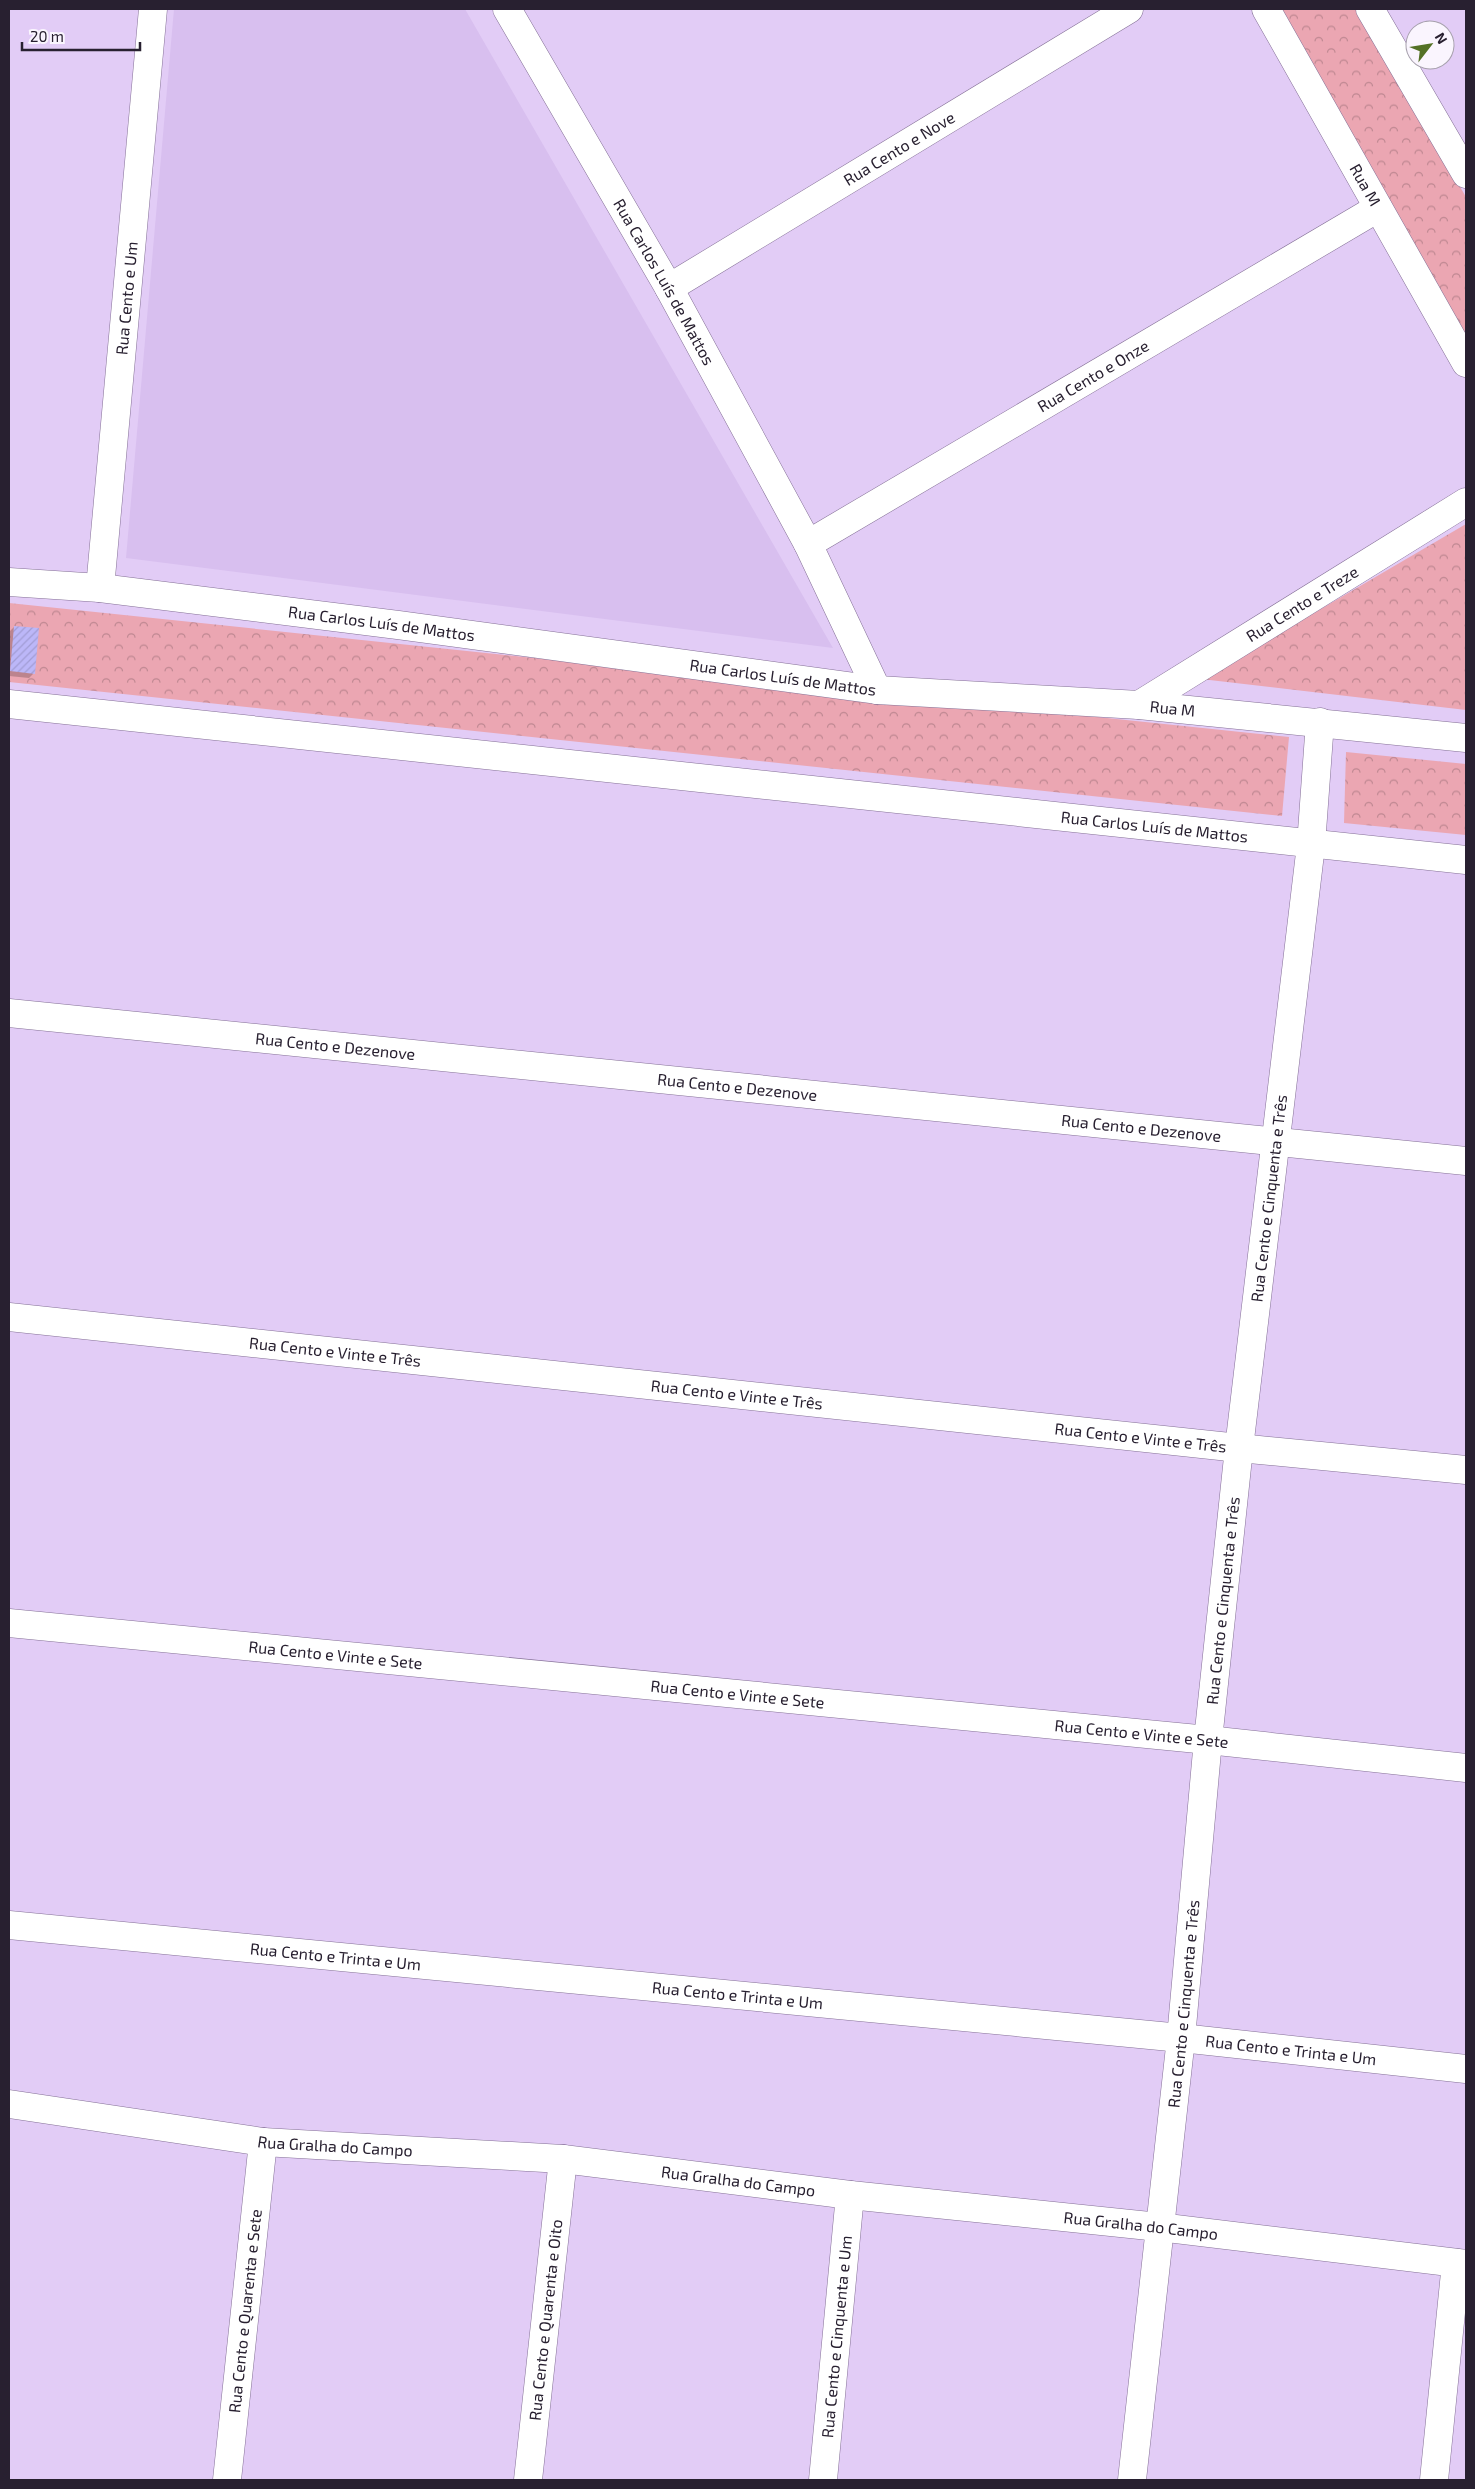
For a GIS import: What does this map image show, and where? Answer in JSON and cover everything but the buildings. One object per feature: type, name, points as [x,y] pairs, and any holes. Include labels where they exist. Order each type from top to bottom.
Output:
[{"type":"street","name":"Rua Cento e Um","points":[[100,588],[153,9]]},
{"type":"street","name":"Rua Cento e Nove","points":[[669,288],[1129,9]]},
{"type":"street","name":"Rua M","points":[[1266,9],[1466,363]]},
{"type":"street","points":[[1370,9],[1466,174]]},
{"type":"street","name":"Rua Carlos Luís de Mattos","points":[[515,11],[669,288],[808,544],[878,690]]},
{"type":"street","name":"Rua Cento e Onze","points":[[808,544],[1378,208]]},
{"type":"street","name":"Rua Cento e Treze","points":[[1139,705],[1466,502]]},
{"type":"street","name":"Rua Carlos Luís de Mattos","points":[[9,582],[100,588],[878,690]]},
{"type":"street","name":"Rua M","points":[[878,690],[1139,705],[1466,738]]},
{"type":"street","name":"Rua Carlos Luís de Mattos","points":[[9,704],[1311,845],[1466,860]]},
{"type":"street","name":"Rua Cento e Cinquenta e Três","points":[[1132,2480],[1181,2038],[1208,1740],[1239,1448],[1311,845],[1320,722]]},
{"type":"street","name":"Rua Cento e Dezenove","points":[[9,1013],[1466,1161]]},
{"type":"street","name":"Rua Cento e Vinte e Três","points":[[9,1317],[1239,1448],[1466,1470]]},
{"type":"street","name":"Rua Cento e Vinte e Sete","points":[[9,1623],[1208,1740],[1466,1768]]},
{"type":"street","name":"Rua Cento e Trinta e Um","points":[[9,1925],[1181,2038],[1466,2069]]},
{"type":"street","name":"Rua Gralha do Campo","points":[[9,2104],[263,2142],[563,2159],[850,2194],[1159,2227],[1461,2263]]},
{"type":"street","name":"Rua Cento e Quarenta e Sete","points":[[227,2480],[263,2142]]},
{"type":"street","name":"Rua Cento e Quarenta e Oito","points":[[528,2480],[563,2159]]},
{"type":"street","name":"Rua Cento e Cinquenta e Um","points":[[822,2480],[850,2194]]},
{"type":"street","points":[[1434,2480],[1461,2263]]},
{"type":"shaded area","points":[[174,9],[465,9],[833,648],[126,558]]},
{"type":"green space","points":[[1277,9],[1356,9],[1466,197],[1466,339]]},
{"type":"green space","points":[[1466,524],[1466,710],[1201,679]]},
{"type":"green space","points":[[9,603],[1289,737],[1282,816],[9,682]]},
{"type":"green space","points":[[1346,752],[1466,764],[1466,835],[1344,823]]}]
